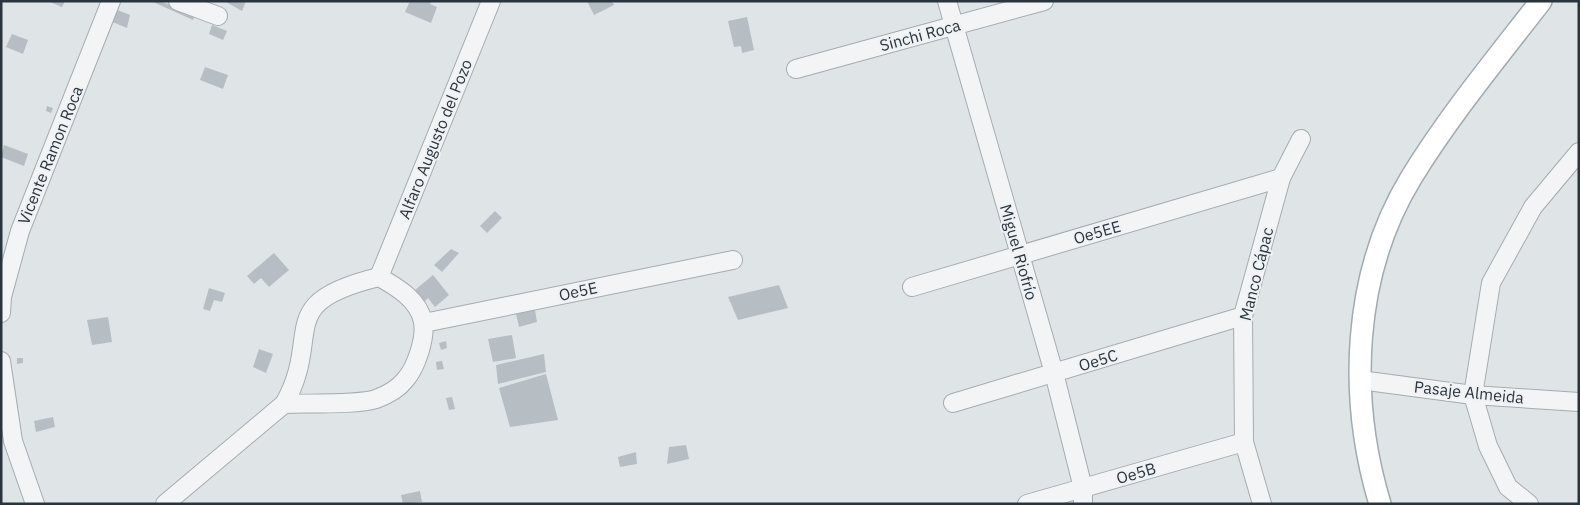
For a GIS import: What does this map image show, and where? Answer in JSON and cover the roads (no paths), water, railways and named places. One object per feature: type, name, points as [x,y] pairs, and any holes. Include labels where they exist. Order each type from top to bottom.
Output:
[{"type":"main road","points":[[1380,504],[1368,455],[1360,380],[1362,320],[1376,261],[1394,212],[1410,179],[1446,127],[1541,1]]},
{"type":"street","name":"Vicente Ramon Roca","points":[[1,313],[2,297],[20,231],[111,1]]},
{"type":"street","points":[[178,1],[218,16]]},
{"type":"street","name":"Alfaro Augusto del Pozo","points":[[379,277],[491,1]]},
{"type":"street","name":"Miguel Riofrío","points":[[947,1],[1054,373],[1083,496]]},
{"type":"street","name":"Sinchi Roca","points":[[796,69],[1044,1]]},
{"type":"street","name":"Manco Cápac","points":[[1262,504],[1244,442],[1243,316],[1282,178],[1301,138]]},
{"type":"street","points":[[1529,504],[1508,487],[1488,446],[1473,395],[1490,283],[1533,207],[1579,152]]},
{"type":"street","name":"Oe5EE","points":[[912,287],[1282,178]]},
{"type":"street","name":"Oe5E","points":[[424,323],[733,260]]},
{"type":"street","points":[[165,504],[284,404],[296,382],[306,320],[310,310],[320,299],[356,282],[379,277],[405,293],[412,301],[424,323],[422,338],[406,380],[396,389],[374,400],[284,404]]},
{"type":"street","name":"Oe5C","points":[[953,403],[1243,316]]},
{"type":"street","points":[[1,361],[12,441],[34,504]]},
{"type":"street","name":"Pasaje Almeida","points":[[1360,380],[1473,395],[1579,402]]},
{"type":"street","name":"Oe5B","points":[[1027,504],[1083,496],[1244,442]]}]
